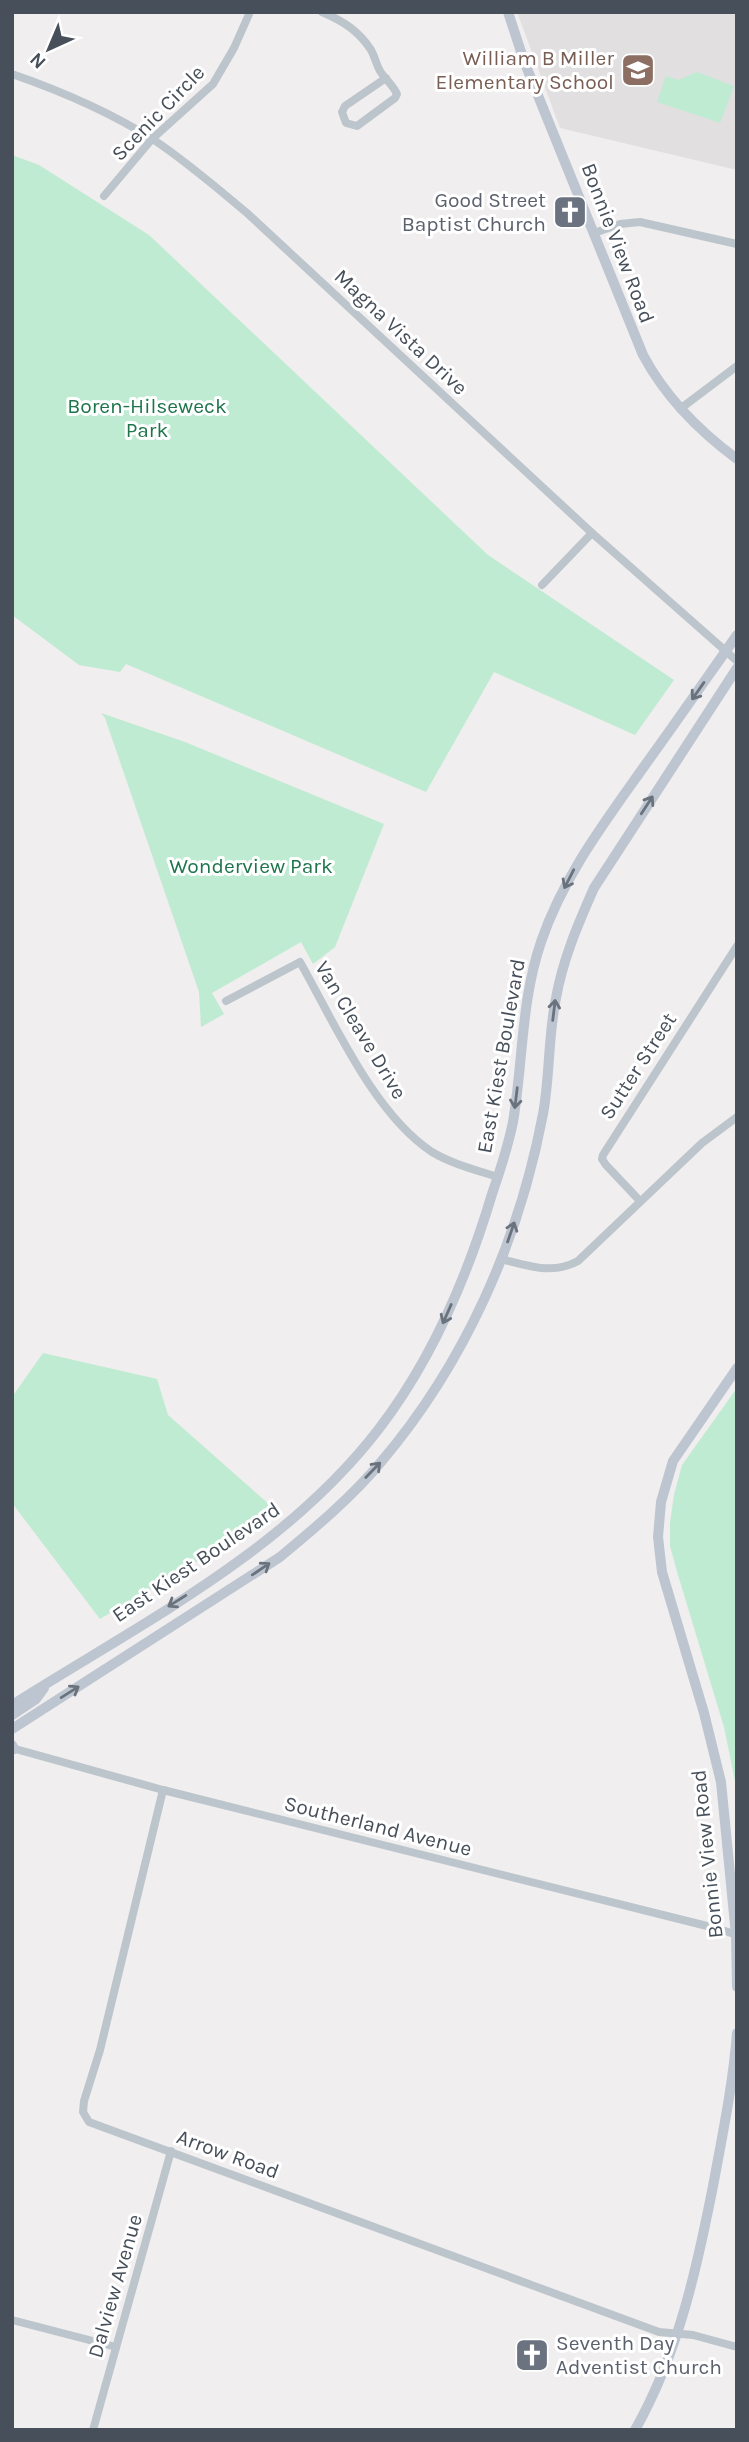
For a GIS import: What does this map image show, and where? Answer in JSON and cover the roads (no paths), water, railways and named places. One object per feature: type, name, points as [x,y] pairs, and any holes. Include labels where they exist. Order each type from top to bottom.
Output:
[{"type":"main road","name":"Bonnie View Road","points":[[508,12],[524,61],[636,341],[657,379],[680,409],[705,434],[737,459]]},
{"type":"main road","name":"East Kiest Boulevard","points":[[12,1705],[258,1548],[312,1504],[378,1429],[436,1341],[479,1238],[512,1126],[527,999],[550,918],[572,873],[604,822],[737,635]]},
{"type":"main road","name":"East Kiest Boulevard","points":[[12,1729],[270,1564],[304,1538],[379,1464],[436,1390],[465,1338],[501,1259],[527,1186],[543,1112],[555,1000],[565,959],[577,927],[594,888],[613,857],[737,668]]},
{"type":"main road","name":"Bonnie View Road","points":[[737,1368],[673,1461],[661,1502],[658,1537],[662,1572],[704,1713],[721,1782],[737,1935],[737,1987]]},
{"type":"main road","points":[[312,1504],[325,1518]]},
{"type":"main road","points":[[12,1715],[36,1699],[50,1681]]},
{"type":"main road","points":[[635,2430],[660,2382],[678,2333],[699,2260],[733,2078],[737,2034]]},
{"type":"street","name":"Scenic Circle","points":[[104,196],[152,139],[214,84],[250,12]]},
{"type":"street","points":[[322,12],[344,22],[358,34],[397,94],[357,126],[346,123],[342,111],[345,106],[386,79]]},
{"type":"street","name":"Magna Vista Drive","points":[[12,74],[76,98],[152,139],[201,175],[247,213],[592,533],[737,661]]},
{"type":"street","points":[[594,233],[620,223],[640,222],[737,244]]},
{"type":"street","points":[[680,409],[737,366]]},
{"type":"street","points":[[542,585],[592,533]]},
{"type":"street","name":"Sutter Street","points":[[640,1201],[606,1165],[602,1159],[603,1155],[737,946]]},
{"type":"street","name":"Van Cleave Drive","points":[[226,1001],[300,962],[386,1110],[432,1152],[457,1164],[498,1177]]},
{"type":"street","points":[[501,1259],[537,1269],[567,1267],[579,1261],[716,1131],[737,1117]]},
{"type":"street","name":"Southerland Avenue","points":[[13,1747],[163,1790],[737,1935]]},
{"type":"street","name":"Arrow Road","points":[[163,1790],[108,2017],[84,2101],[83,2112],[89,2122],[659,2332],[678,2333],[737,2347]]},
{"type":"street","name":"Dalview Avenue","points":[[93,2430],[171,2151]]},
{"type":"street","points":[[12,2319],[116,2347]]},
{"type":"place","name":"William B Miller Elementary School","points":[[638,70]]},
{"type":"place","name":"Good Street Baptist Church","points":[[570,212]]},
{"type":"place","name":"Seventh Day Adventist Church","points":[[532,2355]]},
{"type":"park label","name":"Boren-Hilseweck Park","points":[[147,418]]},
{"type":"park label","name":"Wonderview Park","points":[[251,866]]}]
